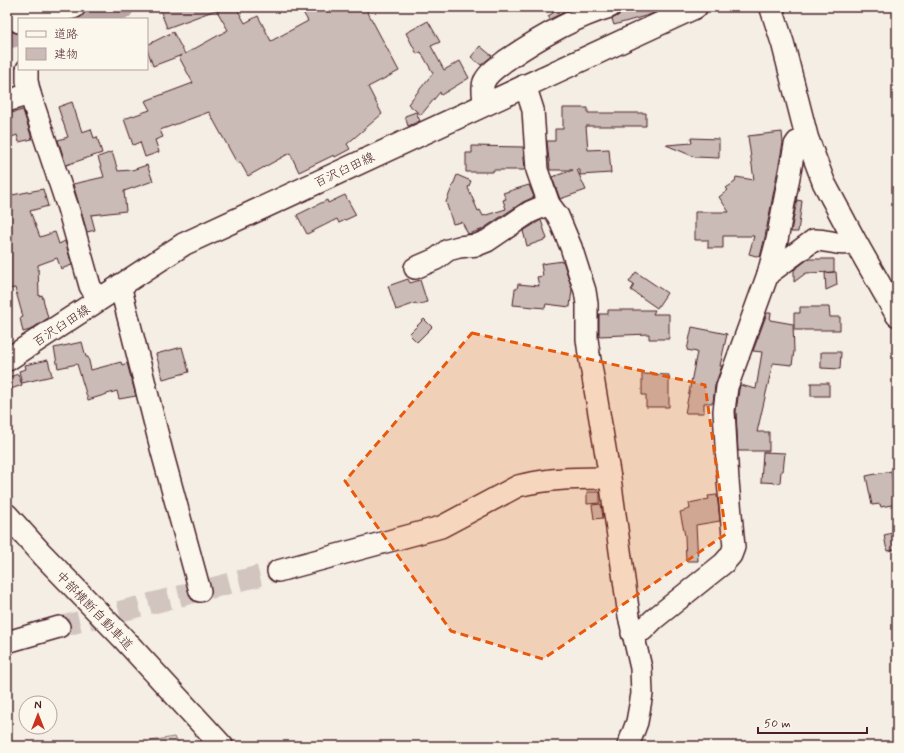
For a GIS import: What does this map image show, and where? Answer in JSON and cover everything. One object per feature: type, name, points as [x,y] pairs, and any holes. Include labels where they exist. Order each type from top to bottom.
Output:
[{"type":"main road","points":[[33,18],[74,7]]},
{"type":"main road","name":"百沢臼田線","points":[[7,360],[120,285],[184,244],[205,233],[696,7]]},
{"type":"main road","points":[[771,7],[783,44],[807,138],[824,183],[897,315]]},
{"type":"main road","name":"中部横断自動車道","points":[[7,515],[222,746]]},
{"type":"main road","name":"中部横断自動車道","points":[[183,704],[230,746]]},
{"type":"street","points":[[11,7],[18,20]]},
{"type":"street","points":[[484,104],[484,81],[491,72],[524,48],[557,29],[585,16],[610,7]]},
{"type":"street","points":[[7,25],[18,22]]},
{"type":"street","points":[[27,70],[27,81],[30,94],[68,208],[90,286],[98,300]]},
{"type":"street","points":[[525,85],[533,110],[537,170],[549,204],[558,216],[571,246],[585,291],[589,354],[610,478],[629,616],[641,668],[642,694],[636,722],[628,746]]},
{"type":"street","points":[[7,101],[30,94]]},
{"type":"street","points":[[632,633],[643,630],[654,619],[724,563],[731,555],[734,547],[724,419],[726,392],[768,274],[777,240],[795,145],[797,142],[807,138]]},
{"type":"street","points":[[415,268],[436,259],[448,250],[459,246],[478,245],[530,212],[549,204]]},
{"type":"street","points":[[768,274],[814,240],[840,244],[848,244],[855,240]]},
{"type":"street","points":[[120,285],[162,452],[200,591]]},
{"type":"street","points":[[278,571],[441,527],[518,486],[560,478],[610,478]]},
{"type":"street","points":[[7,642],[59,627]]},
{"type":"highlighted area","points":[[472,333],[705,385],[726,534],[543,659],[451,631],[345,481]]},
{"type":"shaded area","points":[[174,737],[183,746],[147,746],[151,741]]},
{"type":"building","points":[[159,7],[220,7],[221,8],[167,28]]},
{"type":"building","points":[[225,7],[236,7],[245,23],[258,16],[271,41],[308,21],[300,7],[365,7],[399,71],[368,87],[382,114],[347,144],[350,149],[299,172],[290,153],[248,176],[240,162],[237,163],[209,112],[160,130],[163,137],[155,140],[159,152],[145,157],[140,142],[133,145],[124,119],[150,110],[145,101],[193,83],[179,57],[182,55],[153,66],[148,52],[148,44],[173,32],[185,54],[228,30],[217,11]]},
{"type":"building","points":[[562,7],[575,7],[550,19],[548,16],[553,13],[552,12]]},
{"type":"building","points":[[622,7],[665,8],[649,15],[614,25],[612,19],[619,15]]},
{"type":"building","points":[[428,21],[440,42],[431,46],[444,70],[460,61],[469,78],[441,95],[440,92],[421,115],[408,104],[433,73],[421,52],[417,54],[406,33]]},
{"type":"building","points":[[480,46],[492,56],[481,65],[471,57]]},
{"type":"building","points":[[72,102],[82,132],[91,129],[94,138],[97,137],[102,153],[66,165],[58,140],[68,137],[58,107]]},
{"type":"building","points":[[563,108],[588,108],[588,113],[646,113],[646,126],[586,126],[588,150],[609,149],[611,173],[580,175],[580,170],[577,170],[586,190],[560,199],[552,177],[573,170],[550,170],[547,141],[555,141],[555,129],[563,129]]},
{"type":"building","points":[[23,110],[32,139],[19,142],[17,135],[7,139],[7,114]]},
{"type":"building","points":[[416,112],[420,121],[408,126],[405,116]]},
{"type":"building","points":[[782,132],[783,143],[760,257],[749,254],[754,236],[723,236],[723,248],[708,248],[708,240],[695,240],[695,212],[729,212],[719,197],[728,190],[726,188],[735,182],[736,177],[754,180],[748,136]]},
{"type":"building","points":[[691,138],[719,139],[719,158],[695,157],[666,145],[692,143]]},
{"type":"building","points":[[472,146],[523,147],[525,170],[466,172],[466,153],[472,153]]},
{"type":"building","points":[[112,152],[118,171],[132,170],[147,165],[153,181],[124,191],[126,211],[91,215],[95,230],[87,232],[73,184],[104,177],[98,157]]},
{"type":"building","points":[[457,175],[471,181],[468,188],[478,211],[480,210],[483,216],[506,209],[503,200],[506,199],[503,193],[529,185],[534,197],[523,202],[481,230],[468,234],[462,222],[453,224],[446,202]]},
{"type":"building","points":[[43,189],[48,206],[30,211],[40,237],[55,232],[59,244],[65,241],[72,265],[61,269],[57,258],[38,265],[39,296],[42,295],[48,318],[30,330],[23,332],[20,318],[23,317],[15,288],[7,289],[7,196]]},
{"type":"building","points":[[345,195],[356,215],[339,223],[337,219],[307,234],[297,215],[327,200],[328,203]]},
{"type":"building","points":[[797,200],[802,201],[798,232],[791,232]]},
{"type":"building","points":[[541,220],[547,239],[527,246],[523,231]]},
{"type":"building","points":[[808,259],[834,259],[834,272],[806,273],[794,282],[794,270]]},
{"type":"building","points":[[563,261],[572,289],[570,307],[546,304],[545,308],[513,305],[515,289],[517,289],[518,284],[539,286],[537,277],[543,276],[541,264]]},
{"type":"building","points":[[636,272],[667,293],[657,308],[631,290],[634,285],[629,282]]},
{"type":"building","points":[[836,272],[837,285],[826,290],[825,273]]},
{"type":"building","points":[[408,279],[410,283],[420,280],[427,302],[417,305],[416,303],[396,310],[388,286]]},
{"type":"building","points":[[800,307],[829,307],[830,317],[840,317],[840,330],[794,330],[794,313],[800,313]]},
{"type":"building","points":[[608,310],[655,310],[653,314],[669,314],[669,339],[649,339],[649,334],[599,336],[599,314],[608,314]]},
{"type":"building","points":[[767,313],[771,313],[770,320],[793,324],[794,351],[792,365],[773,363],[757,432],[769,432],[769,451],[738,451],[736,411],[740,385],[756,389],[762,352],[753,351]]},
{"type":"building","points":[[424,319],[432,327],[417,342],[409,334]]},
{"type":"building","points":[[692,327],[727,334],[720,366],[722,366],[715,385],[713,403],[704,403],[704,413],[685,413],[697,352],[687,350]]},
{"type":"building","points":[[82,342],[91,370],[121,362],[122,365],[127,363],[136,396],[119,399],[117,391],[88,400],[77,364],[58,368],[54,348]]},
{"type":"building","points":[[182,347],[189,372],[163,379],[156,354]]},
{"type":"building","points":[[821,352],[841,352],[840,369],[821,368]]},
{"type":"building","points":[[48,360],[52,376],[22,383],[19,371],[26,369],[25,365]]},
{"type":"building","points":[[18,374],[22,385],[11,389],[7,378]]},
{"type":"building","points":[[642,374],[669,375],[669,407],[646,407],[646,395],[642,395]]},
{"type":"building","points":[[811,383],[829,383],[829,396],[811,396]]},
{"type":"building","points":[[763,452],[785,453],[780,483],[761,482]]},
{"type":"building","points":[[891,471],[897,504],[881,507],[880,504],[872,505],[866,476]]},
{"type":"building","points":[[587,492],[600,492],[600,503],[587,504]]},
{"type":"building","points":[[717,495],[720,521],[696,525],[698,561],[686,561],[685,536],[680,512],[690,509],[689,503],[709,499],[708,496]]},
{"type":"building","points":[[601,504],[603,518],[594,519],[592,505]]},
{"type":"building","points":[[897,532],[897,549],[887,551],[884,535]]},
{"type":"waterway","points":[[84,18],[121,7]]},
{"type":"waterway","points":[[7,36],[18,33]]},
{"type":"tunnel","points":[[59,627],[278,571]]}]
